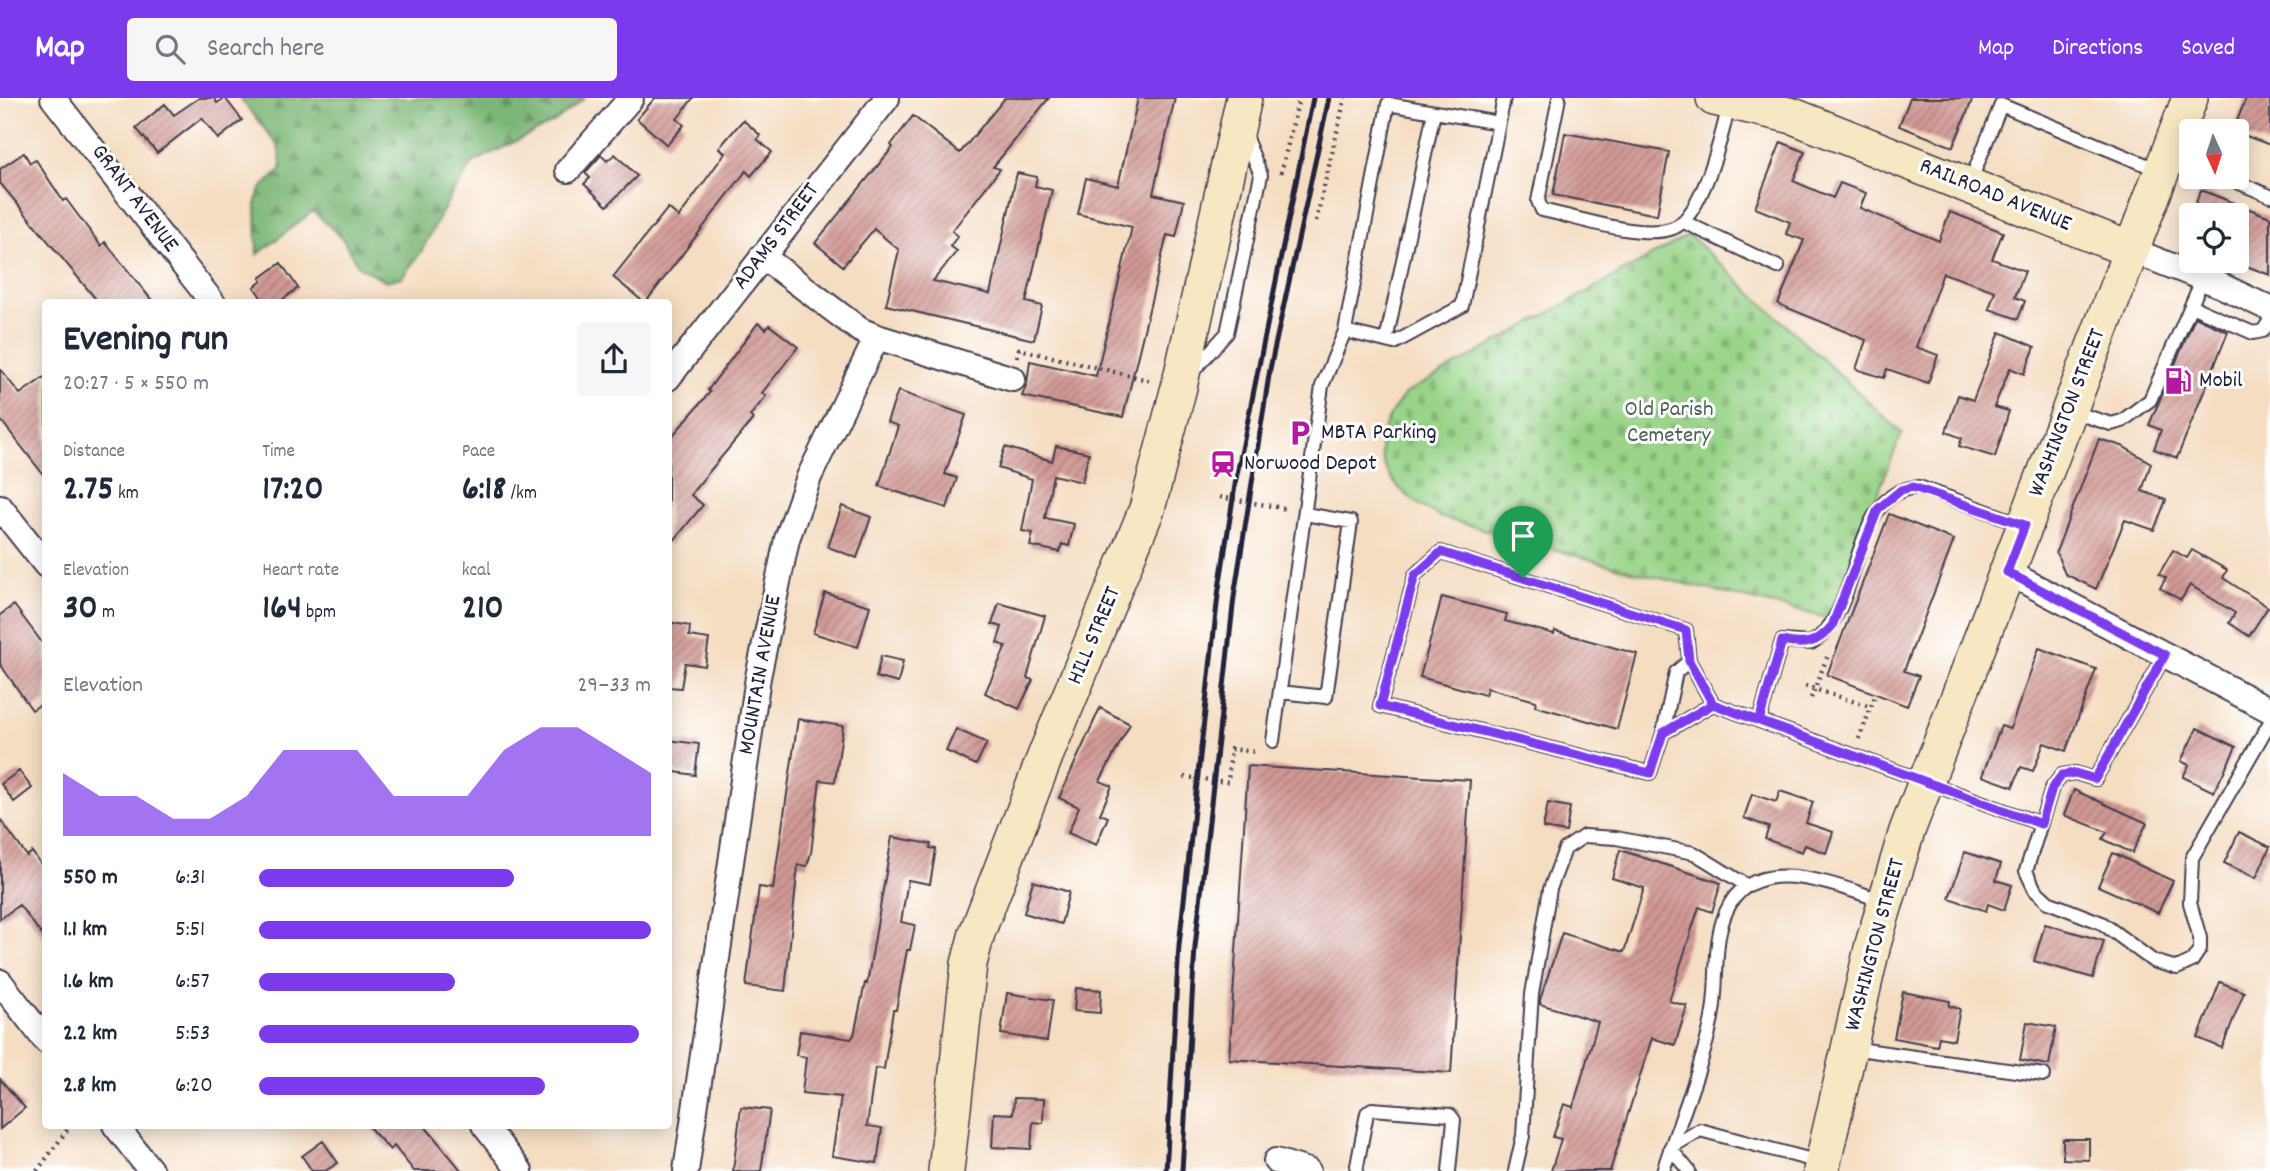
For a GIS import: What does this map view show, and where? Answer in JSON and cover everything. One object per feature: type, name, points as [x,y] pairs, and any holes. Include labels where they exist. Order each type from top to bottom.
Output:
[{"type":"street","name":"GRANT AVENUE","points":[[53,98],[210,299]]},
{"type":"street","points":[[568,170],[631,98]]},
{"type":"street","name":"ADAMS STREET","points":[[672,374],[887,98]]},
{"type":"street","name":"WASHINGTON STREET","points":[[1822,1167],[1885,901],[1924,782],[2130,250],[2173,162],[2190,98]]},
{"type":"street","name":"RAILROAD AVENUE","points":[[1738,100],[1832,131],[2203,278],[2270,309]]},
{"type":"street","name":"HILL STREET","points":[[946,1171],[969,964],[977,933],[1045,754],[1147,509],[1179,387],[1241,109]]},
{"type":"street","points":[[762,256],[860,330],[1013,379]]},
{"type":"street","name":"MOUNTAIN AVENUE","points":[[685,1171],[758,677],[787,539],[809,477],[877,337]]},
{"type":"street","points":[[0,506],[42,560]]},
{"type":"street","points":[[2007,572],[2270,710]]},
{"type":"street","points":[[0,982],[42,1036]]},
{"type":"street","points":[[118,1129],[151,1171]]},
{"type":"street","points":[[487,1129],[520,1171]]},
{"type":"street","points":[[1276,1161],[1308,1171]]},
{"type":"lane","points":[[1345,331],[1394,343],[1462,306],[1504,98]]},
{"type":"lane","points":[[1559,98],[1538,201],[1542,210],[1644,231],[1675,228],[1694,210],[1738,100]]},
{"type":"lane","points":[[1273,741],[1322,386],[1345,331],[1388,104],[1499,123]]},
{"type":"lane","points":[[1968,185],[2001,105],[2173,162]]},
{"type":"lane","points":[[1386,341],[1434,112]]},
{"type":"lane","points":[[2249,187],[2270,196]]},
{"type":"lane","points":[[1684,222],[1778,267]]},
{"type":"lane","points":[[2069,411],[2111,424],[2122,421],[2144,406],[2155,392],[2203,278]]},
{"type":"lane","points":[[2191,306],[2253,333],[2263,331],[2270,320]]},
{"type":"lane","points":[[1759,721],[1782,641],[1811,643],[1832,626],[1878,509],[1901,490],[1919,487],[2025,525]]},
{"type":"lane","points":[[1280,692],[1326,697],[1351,522],[1305,514]]},
{"type":"lane","points":[[1689,661],[1676,672],[1663,733],[1650,773],[1380,706],[1415,575],[1441,552],[1686,630],[1689,661],[1713,704],[2041,824]]},
{"type":"lane","points":[[2165,655],[2095,779],[2075,773],[2062,775],[2052,788],[2026,871],[2035,890],[2048,902],[2102,923],[2153,961],[2177,968],[2192,961],[2200,949],[2190,903],[2192,858],[2270,722]]},
{"type":"lane","points":[[1663,733],[1713,704]]},
{"type":"lane","points":[[1515,1171],[1523,1136],[1532,994],[1550,889],[1565,849],[1584,836],[1616,838],[1695,853],[1746,885]]},
{"type":"lane","points":[[1663,1171],[1713,1017],[1719,949],[1726,911],[1746,885],[1773,876],[1808,879],[1885,901]]},
{"type":"lane","points":[[1849,1047],[2044,1075]]},
{"type":"lane","points":[[1356,1171],[1367,1114],[1373,1109],[1450,1115],[1454,1120],[1449,1171]]},
{"type":"lane","points":[[1670,1147],[1700,1130],[1756,1143],[1822,1167]]},
{"type":"lane","points":[[1670,1147],[1689,1171]]},
{"type":"path","points":[[1277,186],[1299,98]]},
{"type":"path","points":[[1316,221],[1345,98]]},
{"type":"path","points":[[1013,379],[1019,349],[1179,387]]},
{"type":"path","points":[[1220,496],[1250,500],[1305,514]]},
{"type":"path","points":[[1811,698],[1831,645]]},
{"type":"path","points":[[1805,686],[1871,707]]},
{"type":"path","points":[[1853,756],[1876,694]]},
{"type":"path","points":[[1184,777],[1228,782],[1231,749],[1270,753],[1273,741]]},
{"type":"path","points":[[37,1171],[68,1129]]},
{"type":"green space","points":[[240,98],[585,98],[555,122],[474,162],[449,199],[421,252],[402,277],[386,281],[358,266],[342,238],[313,211],[257,255],[256,200],[261,189],[282,168],[278,146]]},
{"type":"green space","name":"Old Parish Cemetery","points":[[1689,235],[1902,433],[1828,618],[1631,571],[1440,517],[1404,493],[1384,464],[1381,448],[1383,431],[1406,393]]},
{"type":"building","points":[[199,98],[214,98],[217,103],[225,98],[242,120],[218,139],[202,118],[157,153],[136,128],[165,104],[174,115]]},
{"type":"building","points":[[655,98],[693,98],[677,119],[684,125],[667,145],[637,119]]},
{"type":"building","points":[[1005,98],[1049,98],[993,167],[1000,169],[952,231],[958,236],[950,246],[957,251],[933,281],[990,294],[1017,173],[1037,177],[1035,186],[1052,190],[1026,302],[1042,306],[1034,340],[886,305],[899,250],[874,229],[843,266],[815,243],[893,147],[891,145],[913,116],[960,153]]},
{"type":"building","points":[[1138,98],[1175,98],[1153,194],[1184,201],[1176,237],[1167,235],[1123,417],[1022,396],[1030,361],[1096,376],[1132,227],[1078,214],[1086,178],[1118,186]]},
{"type":"building","points":[[1910,98],[1973,98],[1953,147],[1899,126]]},
{"type":"building","points":[[2246,98],[2270,98],[2270,145],[2249,137],[2249,119],[2238,119]]},
{"type":"building","points":[[743,120],[760,135],[757,139],[772,152],[751,176],[746,171],[648,299],[640,299],[613,277],[668,208],[679,217],[725,153],[719,148]]},
{"type":"building","points":[[1565,133],[1669,152],[1657,215],[1553,195]]},
{"type":"building","points":[[1781,142],[1805,152],[1793,181],[1833,198],[1840,183],[1866,193],[1860,208],[1939,241],[1950,212],[2003,232],[1992,259],[2025,271],[2015,297],[2025,301],[2018,319],[1989,309],[1995,291],[1943,273],[1916,347],[1938,355],[1928,383],[1887,369],[1884,378],[1856,369],[1866,340],[1778,304],[1804,240],[1786,234],[1790,222],[1755,208]]},
{"type":"building","points":[[24,153],[30,163],[36,160],[63,201],[66,199],[101,246],[105,242],[151,299],[96,299],[0,183],[0,169]]},
{"type":"building","points":[[615,154],[637,176],[607,206],[584,184],[590,178],[585,173],[601,155],[607,161]]},
{"type":"building","points":[[2201,190],[2234,203],[2196,203]]},
{"type":"building","points":[[2249,209],[2270,217],[2270,275],[2249,267]]},
{"type":"building","points":[[281,263],[298,288],[283,299],[262,299],[254,287],[262,281],[260,278]]},
{"type":"building","points":[[2195,317],[2228,332],[2177,458],[2154,449],[2161,430],[2149,425]]},
{"type":"building","points":[[758,323],[766,329],[769,325],[798,347],[762,393],[766,396],[750,416],[753,419],[694,490],[691,495],[703,505],[672,543],[672,436],[710,392],[708,390]]},
{"type":"building","points":[[2000,332],[2035,347],[2024,374],[2010,368],[1994,407],[2009,411],[1995,457],[1959,446],[1962,438],[1946,432],[1958,395],[1973,400]]},
{"type":"building","points":[[0,369],[20,394],[42,379],[42,473],[0,419]]},
{"type":"building","points":[[898,391],[966,415],[945,474],[957,478],[947,508],[879,486],[898,426],[887,422]]},
{"type":"building","points":[[2099,439],[2122,446],[2151,463],[2142,491],[2166,500],[2154,530],[2125,520],[2096,589],[2065,574],[2056,552]]},
{"type":"building","points":[[1056,446],[1089,453],[1082,482],[1053,475],[1045,518],[1074,524],[1069,546],[1062,544],[1060,552],[1030,546],[1033,533],[1022,531],[1032,479],[998,468],[1005,447],[1052,461]]},
{"type":"building","points":[[842,506],[871,517],[857,558],[828,547]]},
{"type":"building","points":[[1889,514],[1954,540],[1904,671],[1919,676],[1907,706],[1827,675]]},
{"type":"building","points":[[2173,550],[2187,558],[2192,550],[2227,570],[2223,578],[2268,607],[2249,636],[2229,623],[2235,613],[2190,585],[2181,600],[2160,588],[2166,578],[2159,574]]},
{"type":"building","points":[[825,593],[870,606],[858,647],[813,633]]},
{"type":"building","points":[[1442,597],[1507,614],[1505,621],[1554,634],[1555,631],[1637,654],[1617,729],[1535,706],[1536,701],[1487,688],[1485,695],[1420,677]]},
{"type":"building","points":[[999,603],[1045,616],[1027,678],[1033,680],[1019,709],[985,693],[1006,646],[997,643],[1002,627],[992,624]]},
{"type":"building","points":[[14,605],[42,643],[42,704],[32,710],[0,664],[0,615]]},
{"type":"building","points":[[672,623],[690,626],[689,636],[709,639],[705,666],[685,663],[681,688],[672,687]]},
{"type":"building","points":[[2039,648],[2096,669],[2066,751],[2044,743],[2033,771],[2021,767],[2013,787],[1982,776],[2001,726],[2010,729]]},
{"type":"building","points":[[881,656],[903,661],[898,683],[876,677]]},
{"type":"building","points":[[1100,708],[1130,724],[1100,781],[1112,786],[1100,814],[1108,817],[1096,845],[1068,833],[1079,807],[1059,798]]},
{"type":"building","points":[[798,719],[843,726],[835,782],[820,780],[811,853],[807,866],[798,865],[785,991],[746,986],[759,887],[773,889]]},
{"type":"building","points":[[2197,728],[2236,747],[2214,792],[2183,777],[2189,765],[2181,761]]},
{"type":"building","points":[[956,729],[987,743],[976,765],[946,751]]},
{"type":"building","points":[[672,741],[699,744],[695,775],[672,772]]},
{"type":"building","points":[[1248,766],[1470,780],[1451,1073],[1229,1059]]},
{"type":"building","points":[[19,771],[32,788],[14,802],[1,784]]},
{"type":"building","points":[[2074,790],[2147,823],[2132,853],[2103,839],[2107,832],[2064,815]]},
{"type":"building","points":[[1780,791],[1813,802],[1806,823],[1833,832],[1826,853],[1805,845],[1802,852],[1765,839],[1769,827],[1744,818],[1752,794],[1776,802]]},
{"type":"building","points":[[1548,803],[1570,807],[1566,832],[1543,828]]},
{"type":"building","points":[[0,819],[27,856],[32,852],[42,866],[42,935],[19,905],[0,919]]},
{"type":"building","points":[[2239,832],[2270,847],[2256,878],[2224,863]]},
{"type":"building","points":[[892,837],[931,844],[930,848],[936,849],[930,884],[908,880],[901,922],[915,925],[910,950],[907,950],[896,1010],[893,1010],[884,1069],[875,1068],[867,1126],[882,1128],[877,1163],[832,1156],[841,1097],[802,1093],[806,1057],[796,1055],[800,1031],[851,1039],[854,1035],[865,983],[867,984]]},
{"type":"building","points":[[1620,850],[1721,883],[1712,912],[1699,907],[1669,1001],[1687,1006],[1675,1045],[1652,1038],[1610,1171],[1551,1171],[1561,1139],[1553,1137],[1564,1104],[1573,1107],[1598,1022],[1540,1004],[1540,1000],[1562,933],[1624,952],[1644,888],[1612,878]]},
{"type":"building","points":[[1965,852],[2001,864],[1996,880],[2012,885],[2004,910],[1988,904],[1986,911],[1949,898]]},
{"type":"building","points":[[2113,853],[2173,881],[2158,913],[2098,886]]},
{"type":"building","points":[[1033,881],[1069,892],[1061,924],[1024,913]]},
{"type":"building","points":[[2045,924],[2104,941],[2093,978],[2034,961]]},
{"type":"building","points":[[2220,982],[2244,992],[2222,1048],[2198,1038]]},
{"type":"building","points":[[1076,988],[1101,990],[1100,1013],[1074,1011]]},
{"type":"building","points":[[1903,992],[1950,1001],[1949,1006],[1960,1009],[1954,1040],[1939,1037],[1937,1046],[1894,1038]]},
{"type":"building","points":[[1007,993],[1053,1000],[1047,1041],[1001,1034]]},
{"type":"building","points":[[2027,1022],[2056,1027],[2049,1065],[2020,1060]]},
{"type":"building","points":[[0,1079],[25,1108],[0,1129]]},
{"type":"building","points":[[1014,1098],[1044,1099],[1043,1123],[1033,1122],[1031,1149],[992,1147],[994,1113],[1013,1114]]},
{"type":"building","points":[[741,1107],[770,1110],[761,1171],[733,1171]]},
{"type":"building","points":[[371,1129],[427,1129],[462,1171],[414,1171],[394,1146],[390,1150]]},
{"type":"building","points":[[2063,1139],[2089,1139],[2089,1160],[2063,1159]]},
{"type":"building","points":[[323,1141],[338,1163],[325,1171],[312,1171],[302,1156]]},
{"type":"railway","points":[[1166,1171],[1179,945],[1218,595],[1236,479],[1313,98]]},
{"type":"railway","points":[[1182,1171],[1195,947],[1234,597],[1270,369],[1329,98]]},
{"type":"place","name":"Mobil","points":[[2178,381]]},
{"type":"place","name":"MBTA Parking","points":[[1300,433]]},
{"type":"place","name":"Norwood Depot","points":[[1223,464]]},
{"type":"route","points":[[1523,578],[1441,552],[1415,575],[1380,706],[1650,773],[1663,733],[1713,704],[1759,721],[1782,641],[1811,643],[1832,626],[1878,509],[1901,490],[1913,487],[2025,525],[2007,572],[2165,655],[2095,779],[2075,773],[2062,775],[2052,788],[2041,824],[1924,782],[1713,704],[1689,661],[1686,630],[1523,578]]}]
